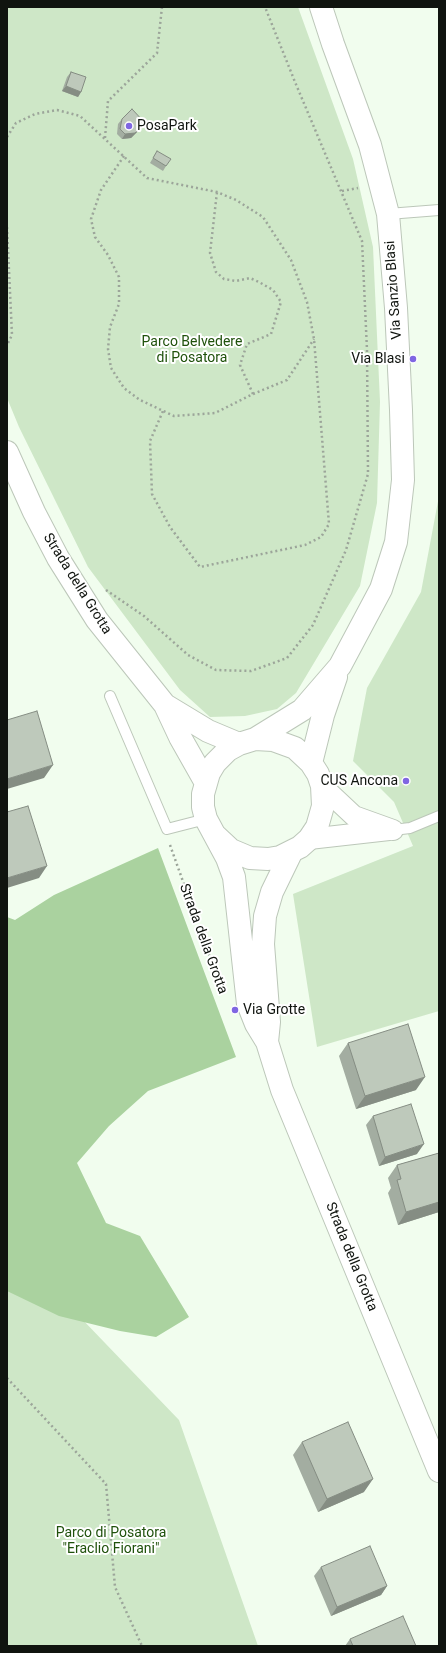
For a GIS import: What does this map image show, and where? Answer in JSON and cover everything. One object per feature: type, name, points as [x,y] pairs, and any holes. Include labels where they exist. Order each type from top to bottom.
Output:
[{"type":"street","name":"Via Sanzio Blasi","points":[[311,763],[323,715],[340,666],[380,589],[396,542],[403,480],[402,410],[396,308],[388,214],[370,145],[321,7]]},
{"type":"street","name":"Strada della Grotta","points":[[7,452],[34,512],[58,558],[97,620],[165,704],[180,737],[206,783]]},
{"type":"street","name":"Via Sanzio Blasi","points":[[247,742],[302,710],[340,666]]},
{"type":"street","name":"Strada della Grotta","points":[[165,704],[208,731],[247,742]]},
{"type":"street","name":"Strada della Grotta","points":[[267,1042],[269,1022],[263,944],[265,916],[272,892],[291,853],[309,838],[317,827],[323,806],[322,786],[318,774],[311,763],[297,749],[273,740],[247,742],[228,750],[215,763],[206,783],[203,807],[211,828],[227,858],[234,877],[248,1004],[256,1024],[267,1042],[282,1090],[439,1472]]},
{"type":"street","name":"Strada della Grotta","points":[[322,786],[354,816],[393,830]]},
{"type":"street","name":"Strada della Grotta","points":[[211,828],[231,850],[250,858],[268,859],[291,853]]},
{"type":"street","name":"Strada della Grotta","points":[[309,838],[393,830]]},
{"type":"lane","points":[[388,214],[439,210]]},
{"type":"lane","points":[[110,696],[167,830],[211,828]]},
{"type":"lane","name":"Strada della Grotta","points":[[393,830],[410,828],[439,816]]},
{"type":"path","points":[[105,138],[108,101],[157,53],[162,7]]},
{"type":"path","points":[[101,587],[144,616],[188,654],[216,670],[251,671],[287,658],[313,625],[346,550],[368,474],[367,350],[362,241],[265,7]]},
{"type":"path","points":[[7,137],[16,123],[35,114],[57,110],[80,116],[147,178],[217,192],[236,200],[263,217],[291,260],[307,302],[314,339],[329,524],[321,537],[305,545],[200,567],[170,527],[152,494],[150,441],[163,411]]},
{"type":"path","points":[[124,156],[100,190],[91,219],[95,237],[108,255],[119,277],[119,304],[110,327],[108,349],[111,368],[124,388],[140,400],[174,416],[215,413],[253,394],[286,380],[314,339]]},
{"type":"path","points":[[342,191],[362,187]]},
{"type":"path","points":[[217,192],[210,253],[216,272],[224,279],[236,281],[250,278],[259,282],[273,290],[281,302],[271,334],[247,344],[240,365],[253,394]]},
{"type":"path","points":[[7,227],[12,335],[7,345]]},
{"type":"path","name":"Strada della Grotta","points":[[167,830],[170,848],[224,996]]},
{"type":"path","points":[[7,1378],[106,1484],[115,1587],[142,1646]]},
{"type":"green space","name":"Parco Belvedere di Posatora","points":[[7,7],[298,7],[353,159],[373,247],[380,402],[377,503],[360,586],[296,693],[277,709],[245,716],[210,717],[180,690],[88,567],[19,427],[7,398]]},
{"type":"green space","name":"CUS Ancona","points":[[439,496],[439,1011],[317,1047],[293,894],[413,846],[394,802],[353,761],[367,688],[421,592]]},
{"type":"green space","points":[[158,848],[236,1057],[148,1091],[109,1126],[77,1163],[106,1223],[140,1236],[189,1317],[156,1337],[120,1331],[59,1316],[7,1291],[7,917],[15,920],[54,895]]},
{"type":"green space","name":"Parco di Posatora \"Eraclio Fiorani\"","points":[[7,1241],[179,1420],[258,1646],[7,1646]]},
{"type":"building","points":[[71,72],[86,77],[81,92],[66,86]]},
{"type":"building","name":"PosaPark","points":[[132,109],[145,123],[135,133],[125,134],[120,129],[122,119]]},
{"type":"building","points":[[157,151],[171,159],[166,166],[153,158]]},
{"type":"building","points":[[37,711],[53,765],[7,779],[7,720]]},
{"type":"building","points":[[28,806],[47,866],[7,878],[7,812]]},
{"type":"building","points":[[408,1024],[425,1077],[365,1096],[348,1043]]},
{"type":"building","points":[[411,1104],[424,1144],[385,1157],[373,1116]]},
{"type":"building","points":[[439,1153],[439,1202],[406,1212],[397,1180],[401,1179],[397,1165]]},
{"type":"building","points":[[348,1422],[373,1479],[327,1499],[302,1442]]},
{"type":"building","points":[[370,1546],[387,1586],[337,1607],[321,1567]]},
{"type":"building","points":[[403,1616],[416,1646],[353,1646],[350,1639]]},
{"type":"place","name":"PosaPark","points":[[129,126]]},
{"type":"place","name":"Via Blasi","points":[[413,359]]},
{"type":"place","name":"CUS Ancona","points":[[406,781]]},
{"type":"place","name":"Via Grotte","points":[[235,1010]]}]
